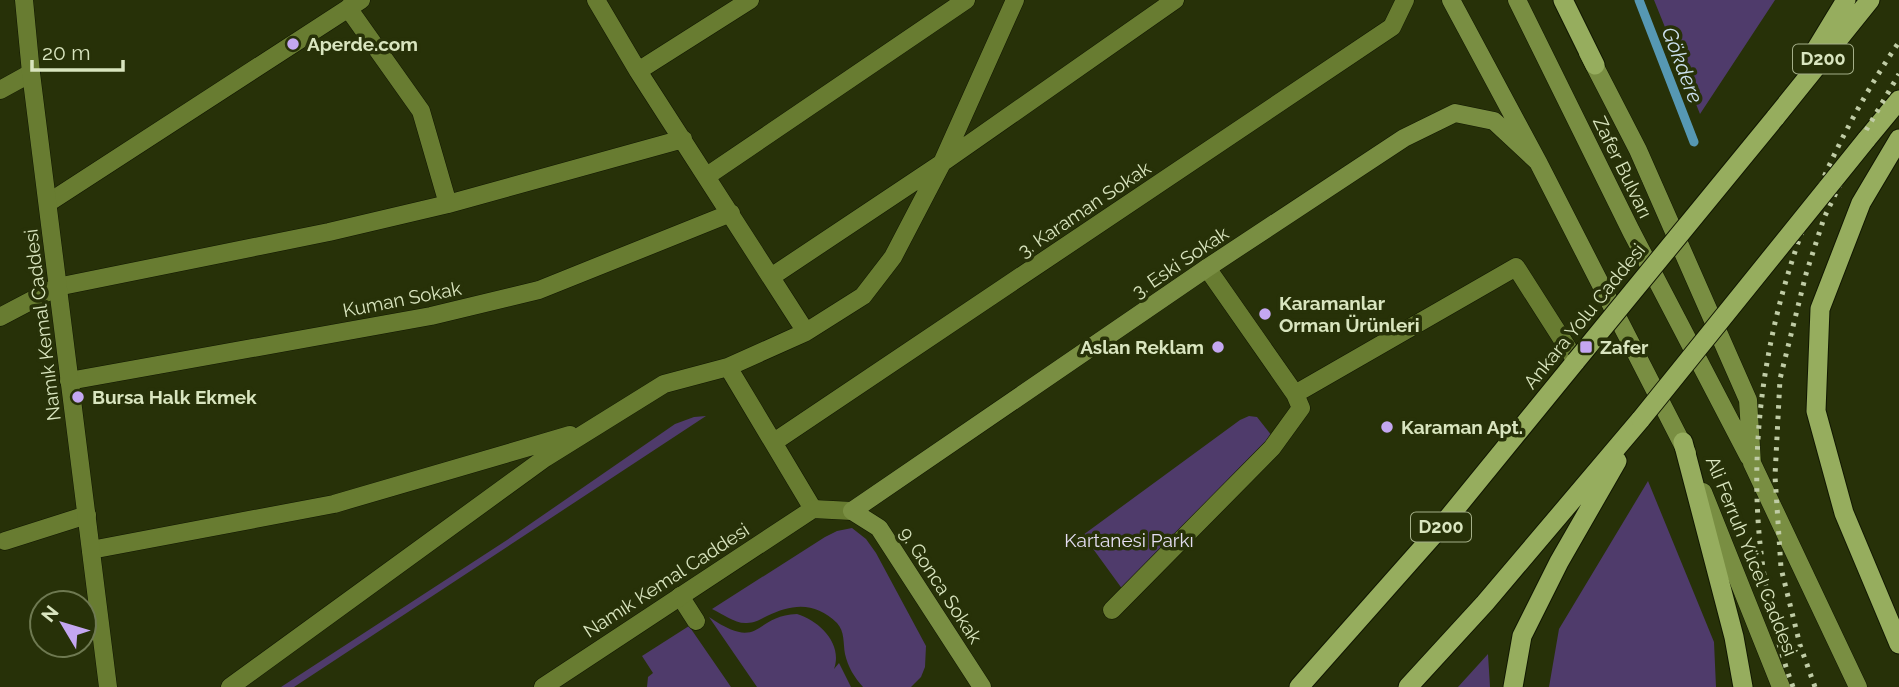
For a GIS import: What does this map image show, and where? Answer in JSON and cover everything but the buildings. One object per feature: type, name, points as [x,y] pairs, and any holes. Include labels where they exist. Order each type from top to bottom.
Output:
[{"type":"highway","points":[[1561,0],[1595,65]]},
{"type":"highway","points":[[1775,118],[1846,0]]},
{"type":"highway","name":"Ankara Yolu Caddesi","points":[[1299,687],[1439,529],[1870,0]]},
{"type":"highway","points":[[1408,687],[1485,603],[1642,419],[1899,100]]},
{"type":"highway","points":[[1898,146],[1861,203],[1821,309],[1816,411],[1844,513],[1899,644]]},
{"type":"highway","points":[[1513,687],[1522,635],[1559,562],[1642,419]]},
{"type":"highway","points":[[1683,442],[1734,637],[1743,687]]},
{"type":"main road","points":[[1451,0],[1683,442]]},
{"type":"main road","name":"Zafer Bulvarı","points":[[1517,0],[1631,231],[1752,463],[1858,687]]},
{"type":"main road","name":"Zafer Bulvarı","points":[[1595,65],[1637,150],[1748,400],[1752,463]]},
{"type":"main road","name":"3. Eski Sokak","points":[[852,511],[1404,138],[1455,113],[1493,121],[1538,162]]},
{"type":"main road","name":"Ali Ferruh Yücel Caddesi","points":[[1683,442],[1781,687]]},
{"type":"main road","name":"9. Gonca Sokak","points":[[852,511],[879,528],[982,687]]},
{"type":"street","name":"Namık Kemal Caddesi","points":[[24,0],[108,687]]},
{"type":"street","points":[[596,0],[638,71],[806,332]]},
{"type":"street","points":[[638,71],[750,0]]},
{"type":"street","points":[[706,176],[966,0]]},
{"type":"street","points":[[230,687],[545,458],[664,383],[728,367],[806,332],[863,296],[893,257],[942,163],[1015,0]]},
{"type":"street","points":[[771,276],[942,163],[1175,0]]},
{"type":"street","name":"3. Karaman Sokak","points":[[774,442],[1392,27],[1405,0]]},
{"type":"street","points":[[48,203],[354,4],[421,111],[448,204]]},
{"type":"street","points":[[0,90],[31,73]]},
{"type":"street","points":[[0,317],[57,287],[329,232],[448,204],[682,139]]},
{"type":"street","name":"Kuman Sokak","points":[[69,381],[431,316],[539,290],[731,213]]},
{"type":"street","points":[[1295,394],[1516,267],[1576,361]]},
{"type":"street","points":[[1112,610],[1272,448],[1301,408],[1295,394],[1208,268]]},
{"type":"street","points":[[728,367],[813,509],[852,511]]},
{"type":"street","points":[[91,550],[334,504],[590,429]]},
{"type":"street","name":"Namık Kemal Caddesi","points":[[543,687],[813,509]]},
{"type":"street","points":[[5,541],[86,515]]},
{"type":"street","points":[[680,596],[696,621]]},
{"type":"green space","points":[[1654,0],[1775,0],[1700,114]]},
{"type":"green space","points":[[706,416],[294,687],[281,687],[507,540],[675,424]]},
{"type":"green space","name":"Kartanesi Parkı","points":[[1249,416],[1257,417],[1272,436],[1123,590],[1083,535]]},
{"type":"green space","points":[[1648,481],[1714,642],[1716,687],[1549,687],[1559,629]]},
{"type":"green space","points":[[852,528],[866,539],[876,553],[926,646],[925,667],[921,677],[911,687],[863,687],[848,663],[840,626],[821,611],[795,607],[755,622],[743,623],[712,609],[825,537]]},
{"type":"green space","points":[[797,614],[814,622],[828,635],[835,651],[834,669],[839,663],[851,687],[757,687],[709,617],[739,632],[748,632],[782,616]]},
{"type":"green space","points":[[689,626],[731,687],[647,687],[648,677],[653,673],[642,656]]},
{"type":"green space","points":[[1488,654],[1490,687],[1458,687]]},
{"type":"waterway","name":"Gökdere","points":[[1639,0],[1694,142]]},
{"type":"railway","points":[[1793,687],[1769,605],[1758,521],[1758,437],[1769,353],[1789,271],[1818,191],[1855,114],[1899,42]]},
{"type":"railway","points":[[1815,687],[1800,645],[1781,568],[1775,476],[1780,379],[1806,274],[1824,218],[1864,134],[1899,74]]},
{"type":"place","name":"Aperde.com","points":[[293,44]]},
{"type":"place","name":"Karamanlar Orman Ürünleri","points":[[1265,314]]},
{"type":"place","name":"Aslan Reklam","points":[[1218,347]]},
{"type":"place","name":"Zafer","points":[[1586,347]]},
{"type":"place","name":"Bursa Halk Ekmek","points":[[78,397]]},
{"type":"place","name":"Karaman Apt.","points":[[1387,427]]}]
